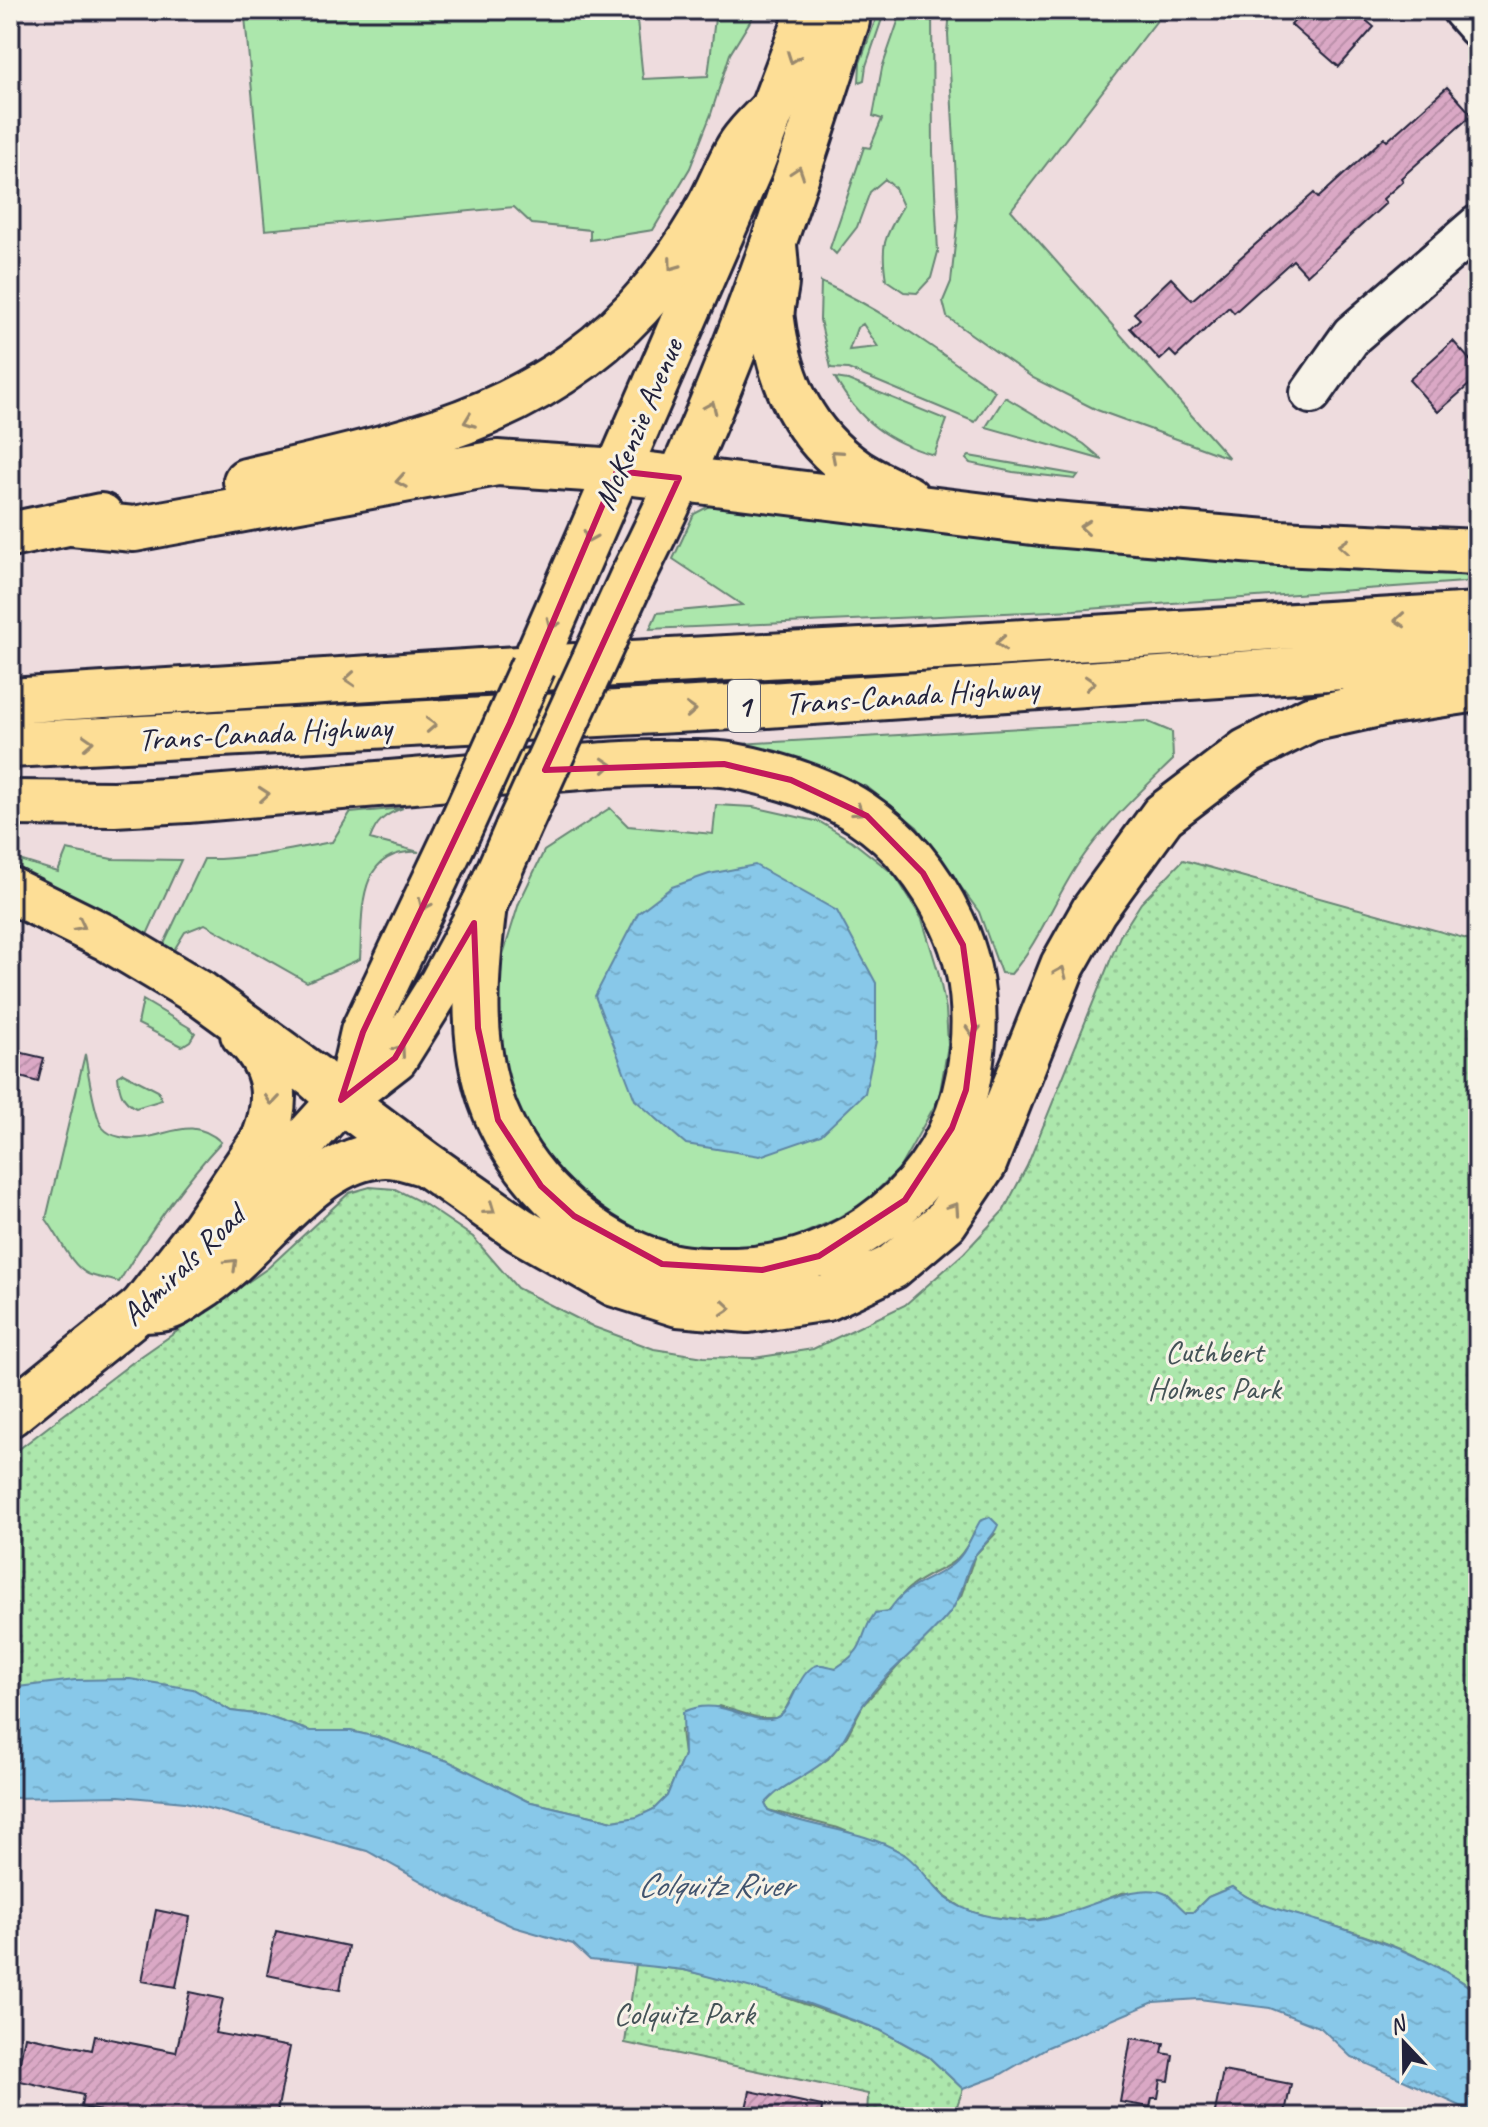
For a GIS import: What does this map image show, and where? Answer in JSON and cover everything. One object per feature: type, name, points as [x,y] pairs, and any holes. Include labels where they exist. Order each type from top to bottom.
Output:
[{"type":"main road","name":"McKenzie Avenue","points":[[457,834],[510,723],[752,163],[810,10]]},
{"type":"main road","name":"McKenzie Avenue","points":[[517,830],[721,387],[774,245],[847,21],[846,10]]},
{"type":"main road","points":[[10,535],[72,523],[427,437],[482,416],[533,391],[578,361],[619,326],[655,289],[682,253],[710,206],[737,150],[775,106]]},
{"type":"main road","points":[[774,245],[776,280],[771,316],[787,384],[807,425],[830,451],[859,473],[927,509]]},
{"type":"main road","points":[[72,523],[134,529],[497,463],[617,471],[1041,523],[1264,542],[1478,552]]},
{"type":"main road","name":"Trans-Canada Highway","points":[[10,701],[1478,615]]},
{"type":"main road","name":"Trans-Canada Highway","points":[[10,745],[563,717],[1478,658]]},
{"type":"main road","points":[[10,890],[107,938],[201,994],[315,1077],[426,1164],[520,1230],[615,1284],[678,1304],[748,1310],[827,1298],[892,1267],[945,1222],[984,1164],[1063,965],[1094,910],[1163,815],[1247,751],[1310,719],[1383,703],[1478,689]]},
{"type":"main road","points":[[10,803],[114,804],[187,800],[645,762],[724,764],[791,780],[837,797],[867,816],[895,840],[923,873],[944,905],[963,945],[973,985],[972,1061],[962,1102],[934,1165],[905,1200],[876,1223],[819,1256],[762,1270],[704,1271],[662,1264],[618,1245],[574,1216],[541,1186],[518,1156],[498,1120],[484,1074],[478,1028],[475,971],[484,905]]},
{"type":"main road","name":"Admirals Road","points":[[10,1414],[140,1310],[218,1236],[341,1100],[395,1058],[442,983],[484,905],[517,830]]},
{"type":"main road","name":"Admirals Road","points":[[341,1100],[353,1076],[363,1032],[457,834]]},
{"type":"main road","points":[[140,1310],[203,1229],[264,1139],[268,1127],[274,1094],[269,1066],[250,1040],[201,994]]},
{"type":"main road","points":[[140,1310],[167,1308],[221,1275],[333,1169],[378,1155],[401,1156],[426,1164]]},
{"type":"street","points":[[1463,10],[1478,27]]},
{"type":"street","points":[[1311,393],[1352,335],[1478,226]]},
{"type":"highlighted area","points":[[617,471],[679,478],[545,770],[724,764],[791,780],[867,816],[923,873],[963,945],[974,1026],[966,1090],[952,1128],[905,1200],[819,1256],[762,1270],[662,1264],[574,1216],[541,1186],[498,1120],[478,1028],[474,923],[395,1058],[341,1100],[363,1032],[510,723]]},
{"type":"green space","points":[[309,10],[636,10],[643,79],[708,76],[716,10],[757,10],[730,54],[690,168],[653,230],[590,240],[590,230],[532,224],[514,207],[265,230],[245,17]]},
{"type":"green space","points":[[879,10],[885,10],[864,80],[859,82],[860,63]]},
{"type":"green space","points":[[902,10],[932,10],[933,152],[938,252],[931,278],[917,293],[904,292],[886,280],[884,248],[903,206],[895,188],[885,179],[870,192],[857,227],[836,254],[830,248],[864,147],[870,148],[882,119],[873,116],[882,68]]},
{"type":"green space","points":[[950,10],[1165,10],[1011,210],[1229,458],[1097,410],[1033,378],[947,317],[943,301],[951,282],[958,216],[948,34]]},
{"type":"green space","points":[[821,282],[889,319],[995,391],[975,422],[848,369],[831,368],[820,320]],"holes":[[[863,324],[878,347],[849,350],[857,328]]]},
{"type":"green space","points":[[835,378],[848,380],[947,420],[934,455],[902,444],[876,428],[854,406]]},
{"type":"green space","points":[[1005,397],[1084,444],[1103,460],[986,427]]},
{"type":"green space","points":[[969,456],[1078,475],[1075,479],[1013,472],[970,463],[966,459]]},
{"type":"green space","points":[[715,503],[1478,568],[1478,581],[1074,610],[650,629],[657,613],[742,605],[673,559],[694,514]]},
{"type":"green space","points":[[1146,721],[1172,732],[1173,760],[1088,849],[1030,948],[1011,974],[1001,973],[979,912],[917,827],[867,787],[783,757],[721,745]]},
{"type":"green space","points":[[716,805],[753,807],[820,822],[852,841],[895,875],[922,919],[946,1009],[948,1045],[939,1098],[899,1169],[866,1201],[834,1220],[787,1241],[746,1249],[695,1249],[633,1233],[546,1169],[500,1081],[494,1017],[502,958],[519,903],[544,851],[610,808],[628,826],[713,834]]},
{"type":"green space","points":[[403,808],[382,819],[370,839],[419,852],[398,854],[383,861],[373,872],[363,905],[360,959],[307,982],[205,924],[185,932],[174,950],[163,946],[204,859],[252,856],[332,842],[350,813]]},
{"type":"green space","points":[[67,850],[112,859],[181,860],[145,939],[10,874],[10,857],[58,872]]},
{"type":"green space","name":"Cuthbert Holmes Park","points":[[1183,860],[1478,942],[1478,1993],[1444,1970],[1408,1952],[1267,1906],[1232,1887],[1208,1897],[1193,1912],[1186,1913],[1167,1894],[1122,1893],[1068,1914],[1029,1921],[991,1917],[966,1910],[946,1897],[904,1854],[838,1828],[768,1810],[765,1804],[772,1795],[828,1759],[847,1736],[863,1705],[961,1596],[975,1555],[995,1534],[975,1530],[954,1561],[920,1580],[887,1612],[870,1621],[862,1643],[850,1658],[836,1668],[818,1665],[795,1691],[784,1712],[776,1718],[759,1718],[719,1706],[681,1730],[684,1755],[667,1796],[654,1809],[637,1818],[613,1821],[527,1801],[448,1761],[377,1737],[350,1731],[310,1731],[263,1715],[231,1711],[193,1689],[10,1688],[10,1456],[133,1362],[268,1268],[349,1193],[370,1187],[395,1189],[423,1203],[473,1237],[517,1288],[594,1327],[654,1349],[704,1357],[754,1358],[813,1349],[905,1305],[964,1253],[1004,1210],[1027,1166],[1120,936],[1141,903]]},
{"type":"green space","points":[[143,1000],[190,1028],[195,1033],[190,1041],[182,1046],[138,1024]]},
{"type":"green space","points":[[85,1054],[97,1114],[107,1131],[118,1137],[134,1138],[196,1129],[221,1142],[166,1209],[119,1282],[82,1270],[46,1219]]},
{"type":"green space","points":[[123,1073],[158,1091],[162,1100],[136,1108],[131,1105],[124,1099],[119,1086],[118,1076]]},
{"type":"green space","name":"Colquitz Park","points":[[636,1964],[684,1970],[758,1988],[880,2030],[929,2057],[963,2089],[953,2117],[867,2117],[868,2094],[625,2043]]},
{"type":"water","points":[[755,865],[837,911],[876,983],[876,1041],[865,1093],[821,1135],[760,1156],[686,1144],[635,1100],[595,996],[638,913],[672,887],[709,874]]},
{"type":"water","name":"Colquitz River","points":[[990,1517],[998,1525],[972,1560],[958,1599],[948,1615],[872,1693],[835,1751],[772,1797],[765,1804],[768,1810],[886,1845],[908,1857],[945,1897],[963,1908],[984,1915],[1042,1920],[1120,1895],[1155,1890],[1168,1895],[1186,1912],[1193,1912],[1208,1897],[1232,1887],[1263,1904],[1402,1950],[1441,1969],[1478,1993],[1478,2114],[1350,2056],[1321,2028],[1270,2008],[1199,1999],[1154,2002],[1048,2047],[998,2076],[963,2089],[929,2057],[880,2030],[801,2001],[684,1970],[590,1960],[573,1944],[514,1927],[455,1900],[367,1851],[185,1802],[119,1796],[10,1798],[10,1688],[75,1680],[130,1679],[193,1689],[231,1711],[263,1715],[310,1731],[350,1731],[377,1737],[448,1761],[527,1801],[613,1821],[637,1817],[654,1809],[667,1796],[684,1755],[683,1712],[710,1706],[754,1718],[775,1718],[786,1708],[811,1668],[820,1665],[836,1668],[847,1660],[858,1648],[875,1613],[889,1611],[902,1595],[955,1562],[964,1552],[980,1521]]},
{"type":"building","points":[[1304,10],[1354,10],[1374,27],[1339,67],[1291,25]]},
{"type":"building","points":[[1447,87],[1472,115],[1401,178],[1403,181],[1383,199],[1386,203],[1307,275],[1293,260],[1234,313],[1229,307],[1176,357],[1170,351],[1160,360],[1130,328],[1140,319],[1134,313],[1171,278],[1192,300],[1314,193],[1318,198],[1384,138],[1387,141]]},
{"type":"building","points":[[1453,341],[1478,369],[1478,377],[1438,412],[1409,380]]},
{"type":"building","points":[[10,1050],[44,1058],[38,1082],[10,1074]]},
{"type":"building","points":[[156,1910],[190,1917],[176,1987],[142,1981]]},
{"type":"building","points":[[276,1931],[348,1946],[340,1990],[267,1975]]},
{"type":"building","points":[[190,1992],[223,1999],[215,2033],[290,2047],[276,2117],[130,2117],[81,2107],[83,2095],[16,2080],[25,2036],[92,2050],[95,2036],[176,2052]]},
{"type":"building","points":[[1131,2038],[1164,2043],[1162,2053],[1173,2055],[1169,2081],[1161,2080],[1158,2098],[1152,2098],[1150,2107],[1120,2102]]},
{"type":"building","points":[[1223,2071],[1291,2084],[1284,2117],[1214,2117]]},
{"type":"building","points":[[750,2091],[822,2106],[821,2117],[744,2117]]}]
